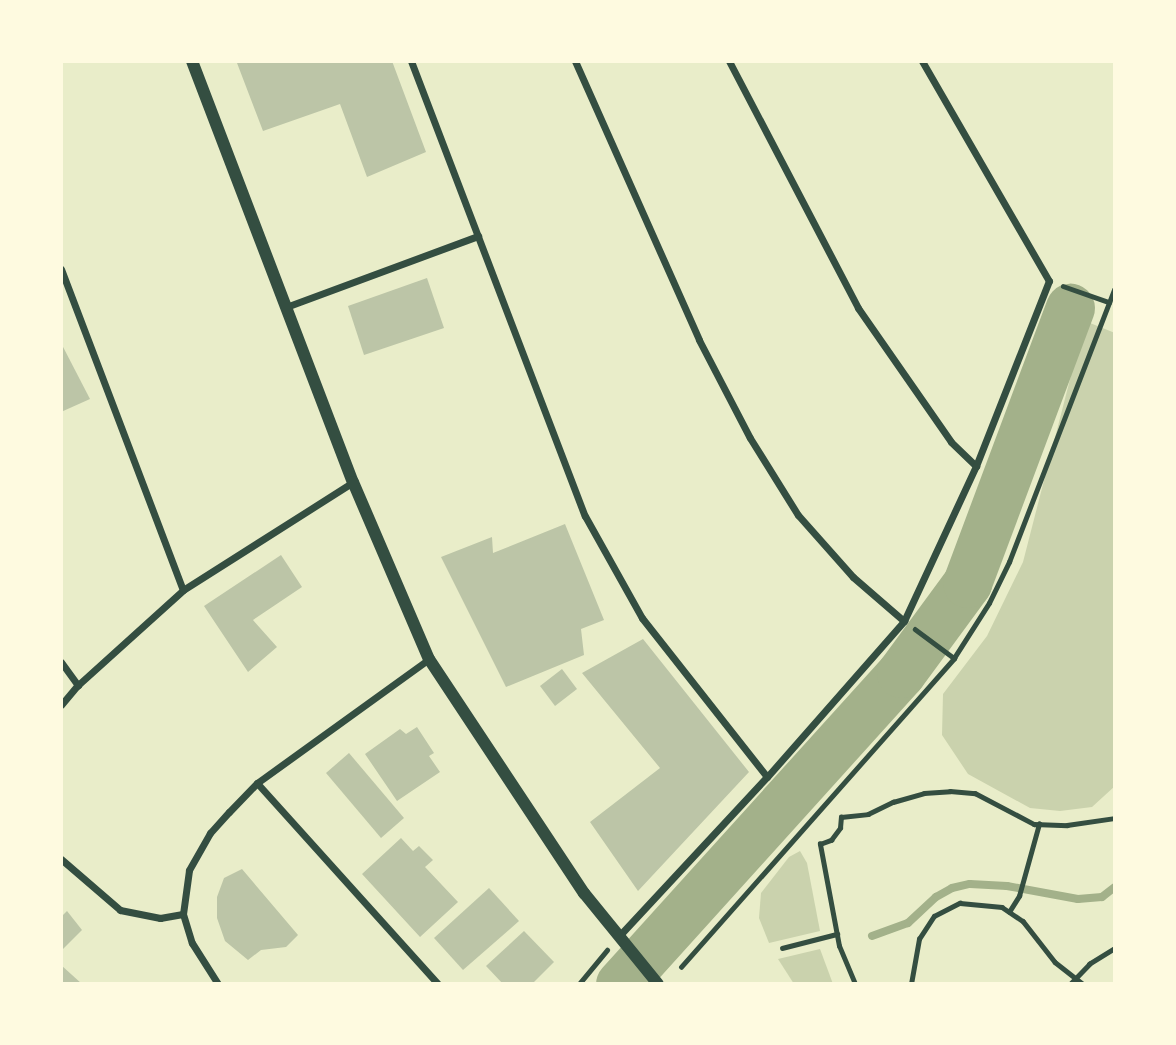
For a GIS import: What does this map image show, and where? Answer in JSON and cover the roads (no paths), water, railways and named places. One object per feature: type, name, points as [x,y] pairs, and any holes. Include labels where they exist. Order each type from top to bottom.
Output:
[{"type":"street","points":[[192,61],[353,482],[429,659],[584,893],[658,984]]},
{"type":"street","points":[[411,61],[584,516],[642,618],[767,777]]},
{"type":"street","points":[[575,61],[699,340],[750,438],[798,515],[853,577],[904,621]]},
{"type":"street","points":[[729,61],[858,308],[951,442],[976,466]]},
{"type":"street","points":[[620,936],[767,777],[904,621],[976,466],[1049,281],[922,61]]},
{"type":"street","points":[[286,307],[478,236]]},
{"type":"street","points":[[61,269],[183,590]]},
{"type":"street","points":[[61,705],[78,685],[183,590],[353,482]]},
{"type":"street","points":[[219,984],[192,943],[183,915],[189,870],[209,833],[257,783],[429,659]]},
{"type":"street","points":[[61,662],[78,685]]},
{"type":"street","points":[[257,783],[438,984]]},
{"type":"street","points":[[61,859],[120,910],[160,918],[183,915]]},
{"type":"waterway","points":[[620,984],[901,673],[967,583],[1070,308]]},
{"type":"waterway","points":[[872,936],[908,923],[936,897],[952,888],[970,884],[1007,886],[1078,899],[1102,897],[1115,887]]}]
